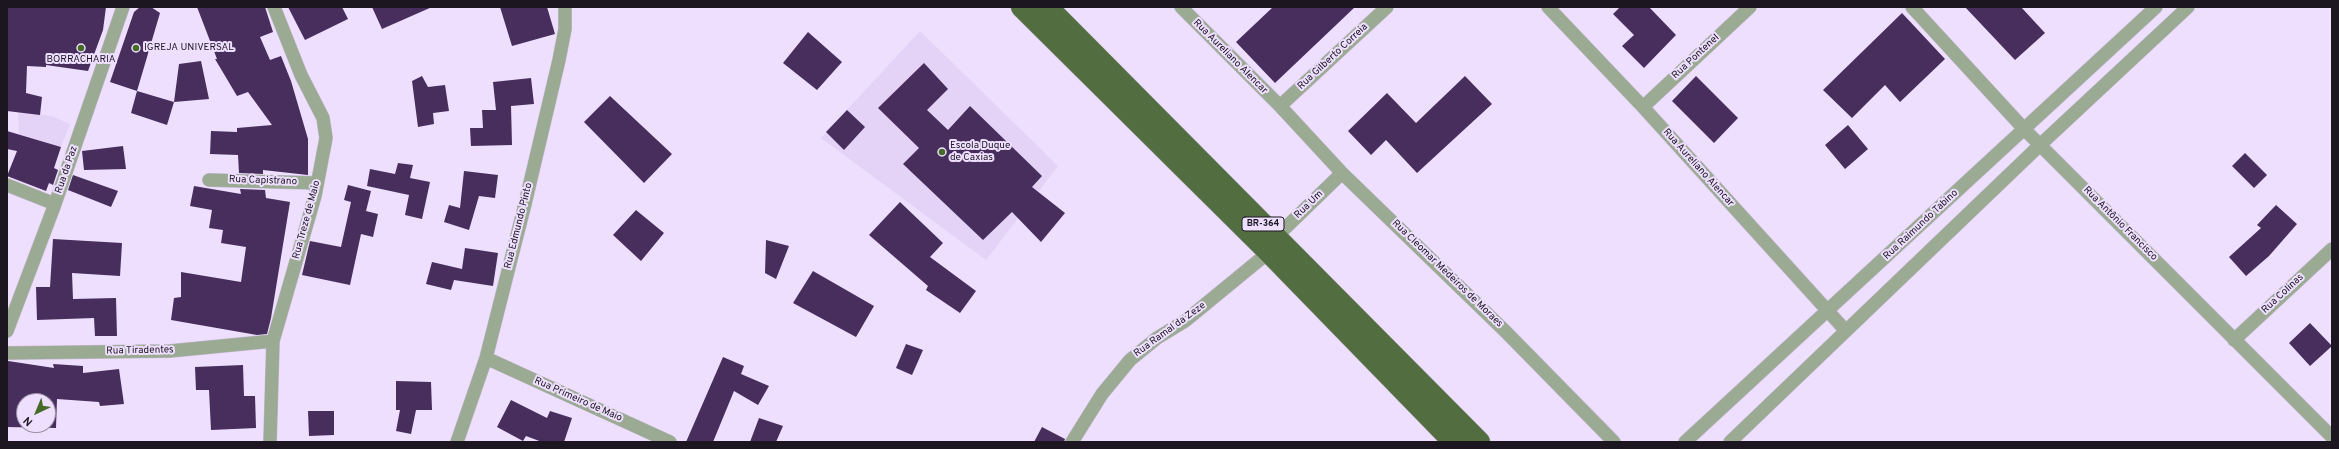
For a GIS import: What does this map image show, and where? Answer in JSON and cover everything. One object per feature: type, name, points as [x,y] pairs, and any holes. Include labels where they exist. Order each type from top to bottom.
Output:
[{"type":"highway","name":"BR-364","points":[[1022,7],[1480,442]]},
{"type":"highway","name":"BR-364","points":[[1047,7],[1272,244],[1454,442]]},
{"type":"street","name":"Rua da Paz","points":[[7,331],[55,204],[123,7]]},
{"type":"street","name":"Rua Treze de Maio","points":[[270,442],[273,341],[317,183],[325,147],[325,124],[296,62],[274,7]]},
{"type":"street","name":"Rua Edmundo Pinto","points":[[456,442],[486,358],[559,60],[565,29],[565,7]]},
{"type":"street","name":"Rua Aureliano Alencar","points":[[1181,7],[1280,106]]},
{"type":"street","name":"Rua Gilberto Correia","points":[[1280,106],[1387,7]]},
{"type":"street","name":"Rua Aureliano Alencar","points":[[1548,7],[1643,107],[1846,331]]},
{"type":"street","name":"Rua Pontenel","points":[[1643,107],[1750,7]]},
{"type":"street","name":"Rua Antônio Francisco","points":[[1912,7],[2025,130],[2332,437]]},
{"type":"street","points":[[1730,442],[2040,144],[2188,7]]},
{"type":"street","points":[[2154,9],[2166,27]]},
{"type":"street","name":"Rua Raimundo Tabino","points":[[1685,442],[2025,130],[2154,9]]},
{"type":"street","name":"Rua Cleomar Medeiros de Moraes","points":[[1280,106],[1342,173],[1505,331],[1614,442]]},
{"type":"street","name":"Rua Um","points":[[1272,244],[1342,173]]},
{"type":"street","name":"Rua Capistrano","points":[[209,180],[317,183]]},
{"type":"street","points":[[7,185],[55,204]]},
{"type":"street","name":"Rua Ramal da Zeze","points":[[1072,442],[1102,394],[1130,360],[1157,338],[1185,321],[1272,244]]},
{"type":"street","name":"Rua Colinas","points":[[2234,340],[2332,249]]},
{"type":"street","name":"Rua Tiradentes","points":[[7,353],[170,351],[273,341]]},
{"type":"street","name":"Rua Primeiro de Maio","points":[[486,358],[670,442]]},
{"type":"shaded area","name":"Escola Duque de Caxias","points":[[920,31],[1058,166],[986,260],[821,138]]},
{"type":"shaded area","points":[[18,112],[52,116],[70,124],[61,147],[19,134]]},
{"type":"building","points":[[7,7],[106,7],[103,30],[88,71],[46,65],[46,67],[27,66],[26,93],[42,97],[40,115],[7,111]]},
{"type":"building","name":"IGREJA UNIVERSAL","points":[[140,7],[151,7],[160,13],[137,91],[110,82],[134,12]]},
{"type":"building","points":[[197,7],[265,7],[273,32],[260,37],[270,60],[281,56],[291,81],[308,139],[308,175],[263,170],[263,174],[239,173],[238,155],[210,154],[211,131],[237,132],[237,128],[272,125],[248,92],[237,96],[215,59],[217,59]]},
{"type":"building","points":[[288,7],[342,7],[348,19],[305,40]]},
{"type":"building","points":[[372,7],[432,7],[382,29]]},
{"type":"building","points":[[500,7],[547,7],[555,34],[512,46]]},
{"type":"building","points":[[1273,7],[1355,7],[1275,83],[1236,42]]},
{"type":"building","points":[[1620,7],[1649,7],[1676,35],[1644,68],[1622,46],[1634,35],[1613,14]]},
{"type":"building","points":[[1965,7],[2021,7],[2045,33],[2015,60]]},
{"type":"building","points":[[1902,13],[1945,59],[1900,102],[1885,85],[1852,118],[1823,90]]},
{"type":"building","points":[[808,32],[842,62],[817,90],[783,63]]},
{"type":"building","points":[[201,61],[209,99],[174,102],[179,64]]},
{"type":"building","points":[[924,63],[948,89],[927,110],[948,130],[970,106],[1042,176],[1032,187],[1065,213],[1041,242],[1012,212],[983,240],[903,164],[919,148],[878,108]]},
{"type":"building","points":[[422,76],[428,87],[445,85],[449,111],[433,113],[434,124],[418,127],[412,81]]},
{"type":"building","points":[[1465,76],[1492,104],[1417,173],[1386,140],[1371,155],[1348,131],[1387,93],[1416,123]]},
{"type":"building","points":[[1696,76],[1738,118],[1714,143],[1672,101]]},
{"type":"building","points":[[531,78],[534,104],[511,106],[512,145],[471,146],[470,128],[483,128],[482,110],[496,110],[493,82]]},
{"type":"building","points":[[137,91],[174,102],[167,125],[131,113]]},
{"type":"building","points":[[610,96],[672,154],[644,183],[584,122]]},
{"type":"building","points":[[847,110],[865,127],[844,150],[826,132]]},
{"type":"building","points":[[1848,125],[1868,149],[1845,169],[1825,145]]},
{"type":"building","points":[[7,131],[61,147],[54,168],[58,170],[53,185],[49,183],[46,191],[7,176],[17,151],[7,149]]},
{"type":"building","points":[[123,146],[126,169],[84,170],[82,151]]},
{"type":"building","points":[[2245,153],[2267,175],[2254,188],[2232,166]]},
{"type":"building","points":[[398,163],[413,165],[410,178],[430,182],[422,219],[405,215],[409,195],[367,186],[370,169],[395,174]]},
{"type":"building","points":[[464,171],[498,175],[495,198],[479,196],[469,230],[444,222],[449,205],[460,208]]},
{"type":"building","points":[[73,175],[118,191],[111,207],[68,190]]},
{"type":"building","points":[[348,185],[371,191],[366,211],[378,214],[373,237],[361,234],[350,285],[302,275],[310,241],[341,247],[351,202],[344,200]]},
{"type":"building","points":[[194,186],[241,194],[240,189],[265,190],[266,198],[290,202],[267,334],[257,335],[171,320],[174,298],[181,297],[181,272],[241,282],[246,247],[221,243],[223,230],[209,228],[212,210],[190,206]]},
{"type":"building","points":[[900,202],[943,243],[930,257],[976,291],[960,313],[926,290],[928,286],[869,235]]},
{"type":"building","points":[[2276,205],[2297,224],[2269,256],[2246,276],[2229,257],[2261,228],[2257,225]]},
{"type":"building","points":[[636,210],[664,233],[641,261],[613,235]]},
{"type":"building","points":[[53,239],[122,243],[120,276],[72,273],[73,299],[116,298],[117,336],[95,336],[94,318],[37,320],[36,287],[50,287]]},
{"type":"building","points":[[766,240],[789,246],[776,279],[765,273]]},
{"type":"building","points":[[465,248],[498,253],[493,286],[454,280],[451,290],[426,284],[432,262],[462,269]]},
{"type":"building","points":[[813,271],[874,306],[856,337],[793,303]]},
{"type":"building","points":[[2310,323],[2332,346],[2310,366],[2289,343]]},
{"type":"building","points":[[906,344],[923,350],[912,375],[896,368]]},
{"type":"building","points":[[723,357],[744,366],[741,374],[769,386],[758,405],[734,391],[713,442],[686,442]]},
{"type":"building","points":[[8,361],[54,368],[53,364],[83,366],[83,373],[119,369],[124,404],[100,406],[99,402],[57,399],[56,428],[56,393],[16,393],[16,427],[7,427]]},
{"type":"building","points":[[243,365],[244,396],[255,396],[256,428],[211,430],[209,390],[196,390],[195,367]]},
{"type":"building","points":[[396,381],[431,382],[432,410],[416,410],[411,434],[396,431],[400,410],[396,410]]},
{"type":"building","points":[[511,400],[547,418],[550,411],[572,418],[564,442],[542,442],[526,436],[523,441],[497,427]]},
{"type":"building","points":[[308,411],[334,411],[334,435],[309,436]]},
{"type":"building","points":[[759,418],[783,426],[776,442],[750,442]]},
{"type":"building","points":[[1042,427],[1065,439],[1064,442],[1034,442]]},
{"type":"place","name":"BORRACHARIA","points":[[81,48]]},
{"type":"place","name":"IGREJA UNIVERSAL","points":[[136,48]]},
{"type":"place","name":"Escola Duque de Caxias","points":[[942,152]]}]
